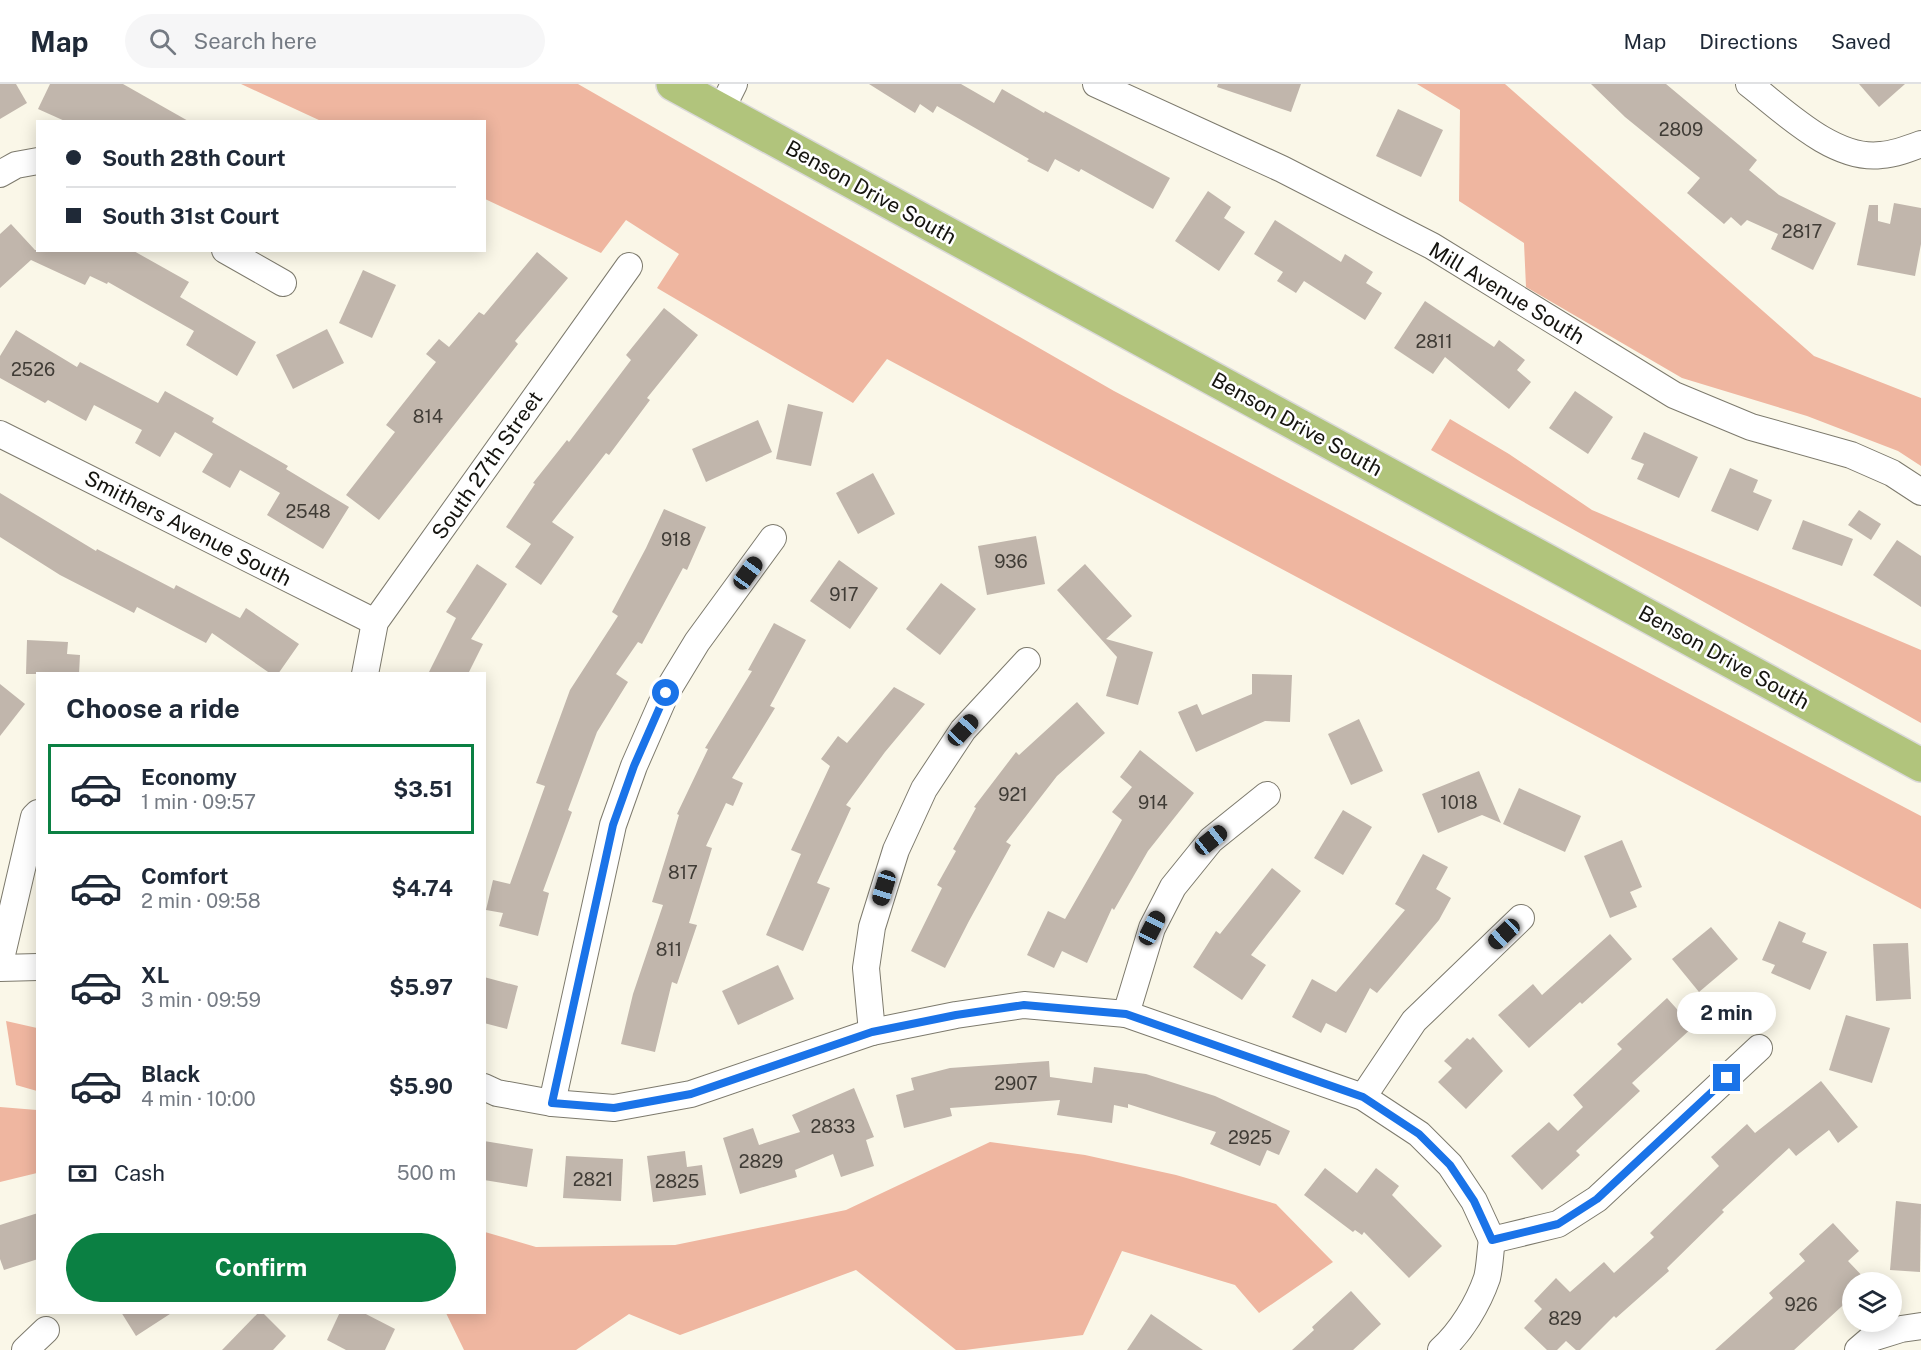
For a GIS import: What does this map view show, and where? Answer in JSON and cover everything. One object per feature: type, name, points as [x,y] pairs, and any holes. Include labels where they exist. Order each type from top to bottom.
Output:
[{"type":"main road","name":"Benson Drive South","points":[[673,84],[727,97],[1921,765]]},
{"type":"street","name":"Mill Avenue South","points":[[1096,84],[1282,169],[1432,246],[1674,395],[1750,427],[1851,455],[1892,473],[1921,492]]},
{"type":"street","points":[[1749,84],[1822,140],[1851,153],[1879,156],[1921,144]]},
{"type":"street","points":[[0,174],[16,165],[36,161]]},
{"type":"street","points":[[229,252],[283,283]]},
{"type":"street","name":"South 27th Street","points":[[365,672],[375,622],[629,266]]},
{"type":"street","name":"Smithers Avenue South","points":[[0,434],[375,622]]},
{"type":"street","points":[[552,1103],[613,825],[634,766],[666,693],[697,642],[773,538]]},
{"type":"street","points":[[872,1032],[866,969],[872,927],[896,850],[924,789],[963,730],[1027,661]]},
{"type":"street","points":[[1126,1014],[1152,928],[1173,887],[1211,840],[1267,795]]},
{"type":"street","points":[[0,963],[36,815]]},
{"type":"street","points":[[1363,1097],[1413,1021],[1521,918]]},
{"type":"street","points":[[0,968],[36,967]]},
{"type":"street","points":[[486,1088],[497,1093],[552,1103],[614,1108],[691,1094],[872,1032],[956,1015],[1024,1005],[1126,1014],[1363,1097],[1419,1134],[1450,1165],[1474,1201],[1492,1240],[1487,1276],[1477,1301],[1452,1340],[1441,1350]]},
{"type":"street","points":[[1492,1240],[1558,1224],[1597,1199],[1759,1048]]},
{"type":"street","points":[[1858,1350],[1872,1338],[1901,1329],[1921,1326]]},
{"type":"street","points":[[25,1350],[46,1330]]},
{"type":"shaded area","points":[[241,84],[578,84],[1114,391],[1921,816],[1921,909],[887,359],[853,403],[657,288],[679,254],[626,220],[601,253],[486,199],[486,120],[319,120]]},
{"type":"shaded area","points":[[1417,84],[1505,84],[1814,356],[1921,398],[1921,466],[1898,451],[1807,416],[1682,378],[1526,287],[1524,243],[1459,201],[1460,110]]},
{"type":"shaded area","points":[[1450,419],[1509,454],[1592,510],[1921,650],[1921,723],[1431,450]]},
{"type":"shaded area","points":[[6,1021],[36,1028],[36,1091],[16,1085]]},
{"type":"shaded area","points":[[0,1107],[36,1110],[36,1173],[0,1182]]},
{"type":"shaded area","points":[[990,1142],[1085,1155],[1176,1175],[1276,1204],[1333,1262],[1259,1313],[1235,1285],[1122,1251],[1083,1335],[965,1350],[956,1350],[856,1270],[680,1335],[629,1314],[576,1350],[464,1350],[446,1314],[486,1314],[486,1232],[536,1247],[675,1245],[846,1210]]},
{"type":"building","points":[[0,84],[16,84],[27,103],[0,119]]},
{"type":"building","points":[[50,84],[123,84],[186,120],[63,120],[38,109]]},
{"type":"building","points":[[869,84],[961,84],[994,103],[1002,89],[1170,178],[1153,209],[1081,169],[1079,172],[1055,159],[1048,172],[937,106],[933,113],[920,104],[915,113]]},
{"type":"building","points":[[1218,84],[1301,84],[1291,112],[1217,87]]},
{"type":"building","points":[[1591,84],[1666,84],[1757,160],[1749,170],[1779,195],[1836,223],[1813,270],[1771,249],[1778,234],[1747,220],[1741,226],[1731,217],[1724,224],[1687,193],[1700,178],[1625,117]]},
{"type":"building","points":[[1859,84],[1905,84],[1879,107]]},
{"type":"building","points":[[1398,109],[1443,130],[1421,177],[1376,156]]},
{"type":"building","points":[[1208,191],[1231,207],[1224,218],[1245,232],[1219,271],[1175,241]]},
{"type":"building","points":[[1894,203],[1921,208],[1921,244],[1915,276],[1857,265],[1869,205],[1878,205],[1878,221],[1890,224]]},
{"type":"building","points":[[1275,220],[1341,262],[1345,254],[1373,272],[1366,283],[1382,293],[1365,320],[1304,281],[1296,293],[1277,281],[1283,272],[1254,254]]},
{"type":"building","points":[[11,224],[36,252],[136,252],[189,282],[180,297],[256,342],[237,376],[186,345],[194,331],[108,282],[107,284],[90,276],[85,285],[31,260],[0,288],[0,234]]},
{"type":"building","points":[[537,252],[568,278],[515,341],[518,344],[379,520],[346,495],[395,432],[386,425],[436,362],[426,354],[439,339],[449,347],[479,312],[484,315]]},
{"type":"building","points":[[363,270],[396,285],[372,338],[339,323]]},
{"type":"building","points":[[1425,301],[1494,347],[1499,340],[1525,360],[1517,370],[1531,382],[1509,409],[1445,357],[1433,374],[1394,348]]},
{"type":"building","points":[[664,308],[698,335],[647,398],[650,400],[609,455],[606,453],[552,522],[574,537],[541,585],[515,567],[531,544],[506,527],[535,484],[533,483],[567,440],[569,442],[631,360],[626,355]]},
{"type":"building","points":[[327,329],[344,363],[293,389],[276,355]]},
{"type":"building","points":[[16,330],[77,367],[80,362],[158,403],[165,391],[214,418],[212,422],[288,466],[286,469],[349,507],[323,549],[267,515],[280,493],[240,470],[230,488],[202,472],[213,454],[175,432],[160,457],[135,443],[142,430],[94,405],[86,421],[48,400],[45,403],[0,378],[0,356]]},
{"type":"building","points":[[1575,391],[1613,417],[1588,454],[1549,428]]},
{"type":"building","points":[[788,404],[823,412],[811,466],[776,459]]},
{"type":"building","points":[[758,420],[772,452],[706,482],[692,449]]},
{"type":"building","points":[[1644,432],[1698,457],[1679,498],[1637,479],[1644,464],[1631,459]]},
{"type":"building","points":[[1730,468],[1758,480],[1753,492],[1772,500],[1758,531],[1711,511]]},
{"type":"building","points":[[873,473],[895,514],[858,534],[836,493]]},
{"type":"building","points":[[0,493],[96,551],[97,549],[174,589],[176,585],[240,618],[246,608],[299,644],[279,672],[268,672],[212,633],[206,643],[137,607],[134,613],[60,575],[0,537]]},
{"type":"building","points":[[664,509],[706,527],[687,570],[683,568],[642,644],[638,642],[616,674],[628,682],[597,732],[568,810],[572,812],[543,891],[549,893],[538,936],[499,926],[503,913],[486,910],[493,880],[510,884],[545,786],[536,783],[570,690],[618,616],[612,612]]},
{"type":"building","points":[[1859,510],[1881,524],[1871,540],[1848,525]]},
{"type":"building","points":[[1803,520],[1853,539],[1842,566],[1792,549]]},
{"type":"building","points":[[1036,536],[1045,584],[987,595],[978,546]]},
{"type":"building","points":[[1897,540],[1921,556],[1921,607],[1873,575]]},
{"type":"building","points":[[839,560],[878,588],[850,629],[810,601]]},
{"type":"building","points":[[477,564],[507,584],[471,639],[483,644],[469,672],[429,672],[456,618],[446,612]]},
{"type":"building","points":[[1085,564],[1132,616],[1106,639],[1153,652],[1138,705],[1106,696],[1117,657],[1057,590]]},
{"type":"building","points":[[941,583],[976,609],[940,655],[906,629]]},
{"type":"building","points":[[774,623],[806,640],[770,706],[775,708],[732,778],[743,783],[733,806],[726,803],[706,846],[712,848],[689,923],[697,925],[677,984],[672,982],[655,1052],[621,1044],[633,994],[663,905],[652,902],[679,815],[677,814],[708,749],[705,748],[752,671],[748,670]]},
{"type":"building","points":[[27,640],[68,642],[67,654],[80,655],[79,672],[26,674]]},
{"type":"building","points":[[1252,674],[1292,675],[1290,722],[1265,721],[1196,752],[1178,712],[1197,704],[1202,715],[1252,694]]},
{"type":"building","points":[[0,684],[25,704],[0,736]]},
{"type":"building","points":[[894,687],[925,704],[885,752],[846,805],[851,808],[817,883],[830,888],[803,951],[766,935],[801,854],[791,850],[830,766],[821,759],[838,736],[847,743]]},
{"type":"building","points":[[1077,702],[1105,733],[1057,776],[1006,842],[1011,845],[945,968],[911,951],[942,888],[937,885],[956,851],[953,849],[976,808],[974,807],[1016,752],[1019,755]]},
{"type":"building","points":[[1359,719],[1383,771],[1351,785],[1328,734]]},
{"type":"building","points":[[1140,750],[1194,793],[1148,851],[1114,910],[1112,908],[1087,963],[1062,951],[1054,968],[1027,955],[1048,911],[1065,919],[1122,820],[1112,812],[1132,787],[1120,777]]},
{"type":"building","points":[[1479,771],[1501,823],[1482,815],[1438,833],[1422,794]]},
{"type":"building","points":[[1519,788],[1581,816],[1565,852],[1503,824]]},
{"type":"building","points":[[1343,810],[1372,827],[1343,875],[1314,858]]},
{"type":"building","points":[[1622,840],[1642,887],[1630,892],[1637,907],[1610,918],[1584,856]]},
{"type":"building","points":[[1423,854],[1448,867],[1436,889],[1451,898],[1439,920],[1377,993],[1370,988],[1346,1033],[1326,1023],[1321,1033],[1292,1017],[1312,979],[1336,992],[1405,910],[1395,904]]},
{"type":"building","points":[[1272,868],[1301,891],[1251,955],[1266,965],[1242,1000],[1193,967],[1216,931],[1220,934]]},
{"type":"building","points":[[1779,921],[1806,933],[1802,942],[1827,952],[1810,990],[1771,973],[1775,965],[1762,960]]},
{"type":"building","points":[[1711,927],[1738,959],[1699,992],[1672,959]]},
{"type":"building","points":[[1610,934],[1632,959],[1529,1048],[1498,1015],[1533,984],[1542,995]]},
{"type":"building","points":[[1908,943],[1911,999],[1876,1001],[1873,944]]},
{"type":"building","points":[[778,965],[794,999],[738,1025],[722,991]]},
{"type":"building","points":[[486,978],[518,986],[507,1029],[486,1024]]},
{"type":"building","points":[[1667,998],[1693,1027],[1632,1083],[1640,1091],[1576,1151],[1580,1155],[1542,1190],[1511,1156],[1549,1122],[1558,1131],[1583,1107],[1573,1095],[1622,1049],[1617,1044]]},
{"type":"building","points":[[1846,1015],[1890,1028],[1872,1083],[1829,1070]]},
{"type":"building","points":[[1473,1037],[1503,1071],[1466,1109],[1438,1082],[1452,1068],[1444,1061],[1467,1038],[1470,1040]]},
{"type":"building","points":[[1049,1061],[1050,1077],[1092,1083],[1094,1067],[1146,1074],[1215,1096],[1290,1131],[1279,1155],[1267,1150],[1260,1166],[1210,1144],[1216,1132],[1128,1104],[1128,1108],[1114,1105],[1112,1123],[1057,1115],[1060,1100],[950,1108],[952,1116],[904,1128],[896,1095],[914,1090],[911,1078],[950,1068]]},
{"type":"building","points":[[1821,1081],[1858,1127],[1838,1143],[1829,1130],[1796,1156],[1789,1148],[1722,1210],[1724,1212],[1667,1268],[1669,1271],[1616,1318],[1614,1316],[1580,1350],[1576,1350],[1566,1341],[1557,1350],[1547,1350],[1524,1328],[1542,1309],[1534,1301],[1556,1278],[1570,1292],[1604,1262],[1614,1273],[1654,1237],[1650,1233],[1719,1166],[1711,1157],[1747,1124],[1755,1133]]},
{"type":"building","points":[[854,1088],[874,1137],[866,1140],[874,1166],[841,1177],[833,1154],[795,1170],[797,1177],[740,1194],[723,1138],[753,1128],[759,1145],[800,1132],[792,1115]]},
{"type":"building","points":[[486,1141],[533,1149],[527,1187],[486,1180]]},
{"type":"building","points":[[685,1151],[687,1167],[702,1165],[706,1195],[653,1202],[647,1156]]},
{"type":"building","points":[[566,1156],[623,1159],[621,1201],[563,1198]]},
{"type":"building","points":[[1325,1168],[1357,1193],[1376,1168],[1399,1186],[1392,1195],[1442,1246],[1409,1278],[1364,1232],[1362,1235],[1355,1230],[1353,1232],[1304,1195]]},
{"type":"building","points":[[1896,1201],[1921,1204],[1920,1272],[1890,1270]]},
{"type":"building","points":[[36,1214],[36,1260],[4,1270],[0,1259],[0,1225]]},
{"type":"building","points":[[1833,1223],[1859,1251],[1848,1261],[1858,1272],[1842,1272],[1842,1306],[1794,1350],[1715,1350],[1773,1298],[1769,1293],[1805,1261],[1799,1254]]},
{"type":"building","points":[[1351,1291],[1381,1324],[1353,1350],[1292,1350],[1314,1330],[1312,1327]]},
{"type":"building","points":[[122,1314],[170,1314],[136,1336]]},
{"type":"building","points":[[257,1314],[264,1314],[286,1336],[273,1350],[222,1350]]},
{"type":"building","points":[[339,1314],[366,1314],[395,1329],[385,1350],[346,1350],[327,1340]]},
{"type":"building","points":[[1151,1314],[1203,1350],[1127,1350]]},
{"type":"route","points":[[666,693],[634,766],[613,825],[552,1103],[614,1108],[691,1094],[872,1032],[956,1015],[1024,1005],[1126,1014],[1363,1097],[1419,1134],[1450,1165],[1474,1201],[1492,1240],[1558,1224],[1597,1199],[1727,1078]]}]
